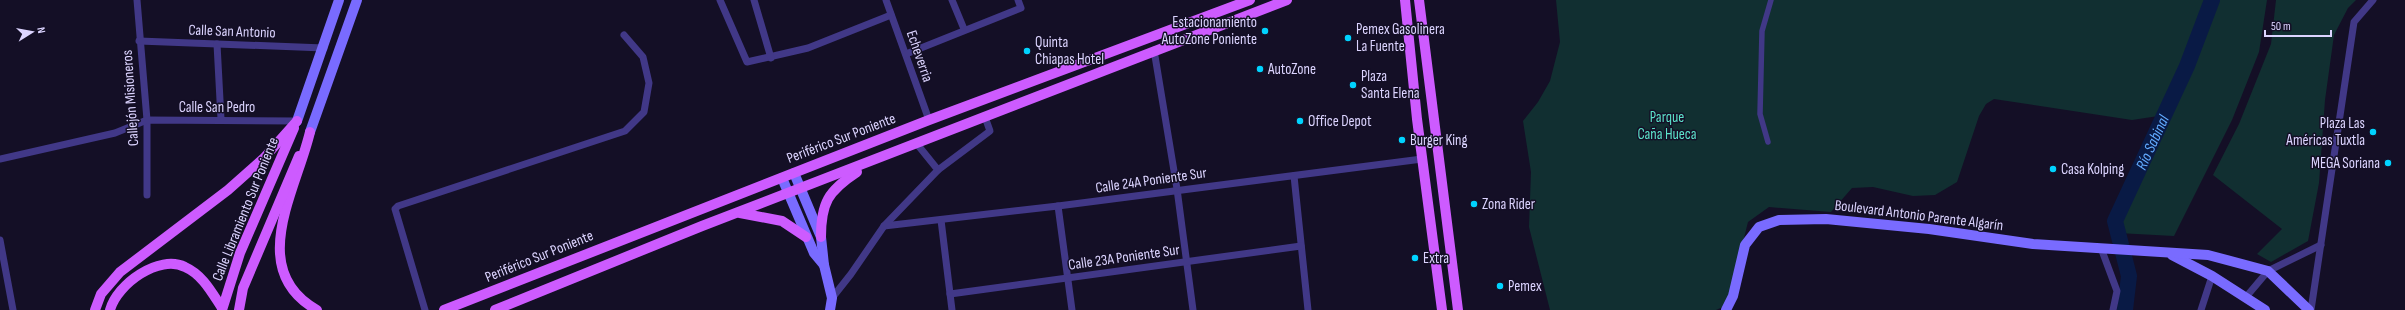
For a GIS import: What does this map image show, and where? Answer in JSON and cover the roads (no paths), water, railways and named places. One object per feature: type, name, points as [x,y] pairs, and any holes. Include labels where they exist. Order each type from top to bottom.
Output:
[{"type":"main road","points":[[95,310],[101,294],[120,272],[228,190],[264,158],[292,121],[324,48],[339,0]]},
{"type":"main road","points":[[317,310],[304,302],[284,276],[278,253],[281,225],[303,160],[310,132],[357,0]]},
{"type":"main road","name":"Periférico Sur Poniente","points":[[444,310],[929,120],[1250,0]]},
{"type":"main road","points":[[495,310],[1154,50],[1287,0]]},
{"type":"main road","points":[[1397,0],[1406,5],[1422,159],[1442,310]]},
{"type":"main road","points":[[1419,0],[1458,310]]},
{"type":"main road","points":[[1421,21],[1423,0]]},
{"type":"main road","points":[[1176,42],[1181,34],[1182,26]]},
{"type":"main road","points":[[1127,46],[1132,59]]},
{"type":"main road","name":"Calle Libramiento Sur Poniente","points":[[222,309],[240,253],[292,121]]},
{"type":"main road","name":"Calle Libramiento Sur Poniente","points":[[239,310],[243,288],[282,191],[310,132]]},
{"type":"main road","points":[[830,310],[832,298],[824,265],[821,237],[821,217],[826,199],[839,184],[872,162]]},
{"type":"main road","points":[[794,172],[821,237]]},
{"type":"main road","points":[[782,178],[806,237],[814,253],[824,265]]},
{"type":"main road","points":[[738,213],[782,221],[806,237]]},
{"type":"main road","name":"Boulevard Antonio Parente Algarín","points":[[1726,310],[1734,296],[1745,245],[1759,227],[1779,220],[1846,220],[1929,229],[2033,244],[2208,255],[2268,272],[2310,310]]},
{"type":"main road","name":"Boulevard Antonio Parente Algarín","points":[[2166,253],[2212,276],[2265,310]]},
{"type":"main road","points":[[110,310],[128,284],[145,270],[164,264],[185,266],[203,280],[222,309]]},
{"type":"street","name":"Callejón Misioneros","points":[[137,0],[139,41],[147,120],[147,195]]},
{"type":"street","points":[[720,0],[747,62],[772,58],[808,48],[891,15]]},
{"type":"street","points":[[754,0],[772,58]]},
{"type":"street","name":"Echeverria","points":[[886,0],[929,120]]},
{"type":"street","points":[[952,0],[964,29]]},
{"type":"street","points":[[906,54],[964,29],[1021,8],[1018,0]]},
{"type":"street","points":[[1768,142],[1760,114],[1760,101],[1762,31],[1772,0]]},
{"type":"street","points":[[2310,310],[2354,22],[2373,0]]},
{"type":"street","points":[[425,310],[395,209],[398,206],[625,131],[644,112],[649,83],[642,58],[624,35]]},
{"type":"street","name":"Calle San Antonio","points":[[139,41],[324,48]]},
{"type":"street","points":[[217,44],[221,119]]},
{"type":"street","points":[[1154,50],[1177,189],[1193,310]]},
{"type":"street","points":[[832,298],[852,274],[884,226],[938,170],[990,131],[985,117]]},
{"type":"street","name":"Calle San Pedro","points":[[147,120],[221,119],[292,121]]},
{"type":"street","points":[[0,159],[114,133],[147,120]]},
{"type":"street","points":[[917,144],[938,170]]},
{"type":"street","name":"Calle 24A Poniente Sur","points":[[884,226],[1058,206],[1177,189],[1294,176],[1422,159]]},
{"type":"street","points":[[1294,176],[1308,310]]},
{"type":"street","points":[[1058,206],[1072,310]]},
{"type":"street","points":[[941,220],[952,310]]},
{"type":"street","points":[[0,240],[13,310]]},
{"type":"street","points":[[2246,297],[2268,272],[2321,245]]},
{"type":"street","name":"Calle 23A Poniente Sur","points":[[950,294],[1301,246]]},
{"type":"street","points":[[2106,248],[2117,291],[2113,310]]},
{"type":"street","points":[[2201,310],[2212,276]]},
{"type":"waterway","name":"Río Sabinal","points":[[2125,310],[2129,276],[2115,221],[2187,66],[2212,0]]},
{"type":"place","name":"Estacionamiento AutoZone Poniente","points":[[1265,31]]},
{"type":"place","name":"Pemex Gasolinera La Fuente","points":[[1348,38]]},
{"type":"place","name":"Quinta Chiapas Hotel","points":[[1027,51]]},
{"type":"place","name":"AutoZone","points":[[1260,69]]},
{"type":"place","name":"Plaza Santa Elena","points":[[1353,85]]},
{"type":"place","name":"Office Depot","points":[[1300,121]]},
{"type":"place","name":"Plaza Las Américas Tuxtla","points":[[2373,132]]},
{"type":"place","name":"Burger King","points":[[1402,140]]},
{"type":"place","name":"MEGA Soriana","points":[[2388,163]]},
{"type":"place","name":"Casa Kolping","points":[[2053,169]]},
{"type":"place","name":"Zona Rider","points":[[1474,204]]},
{"type":"place","name":"Extra","points":[[1415,258]]},
{"type":"place","name":"Pemex","points":[[1500,286]]},
{"type":"park label","name":"Parque Caña Hueca","points":[[1667,126]]}]
